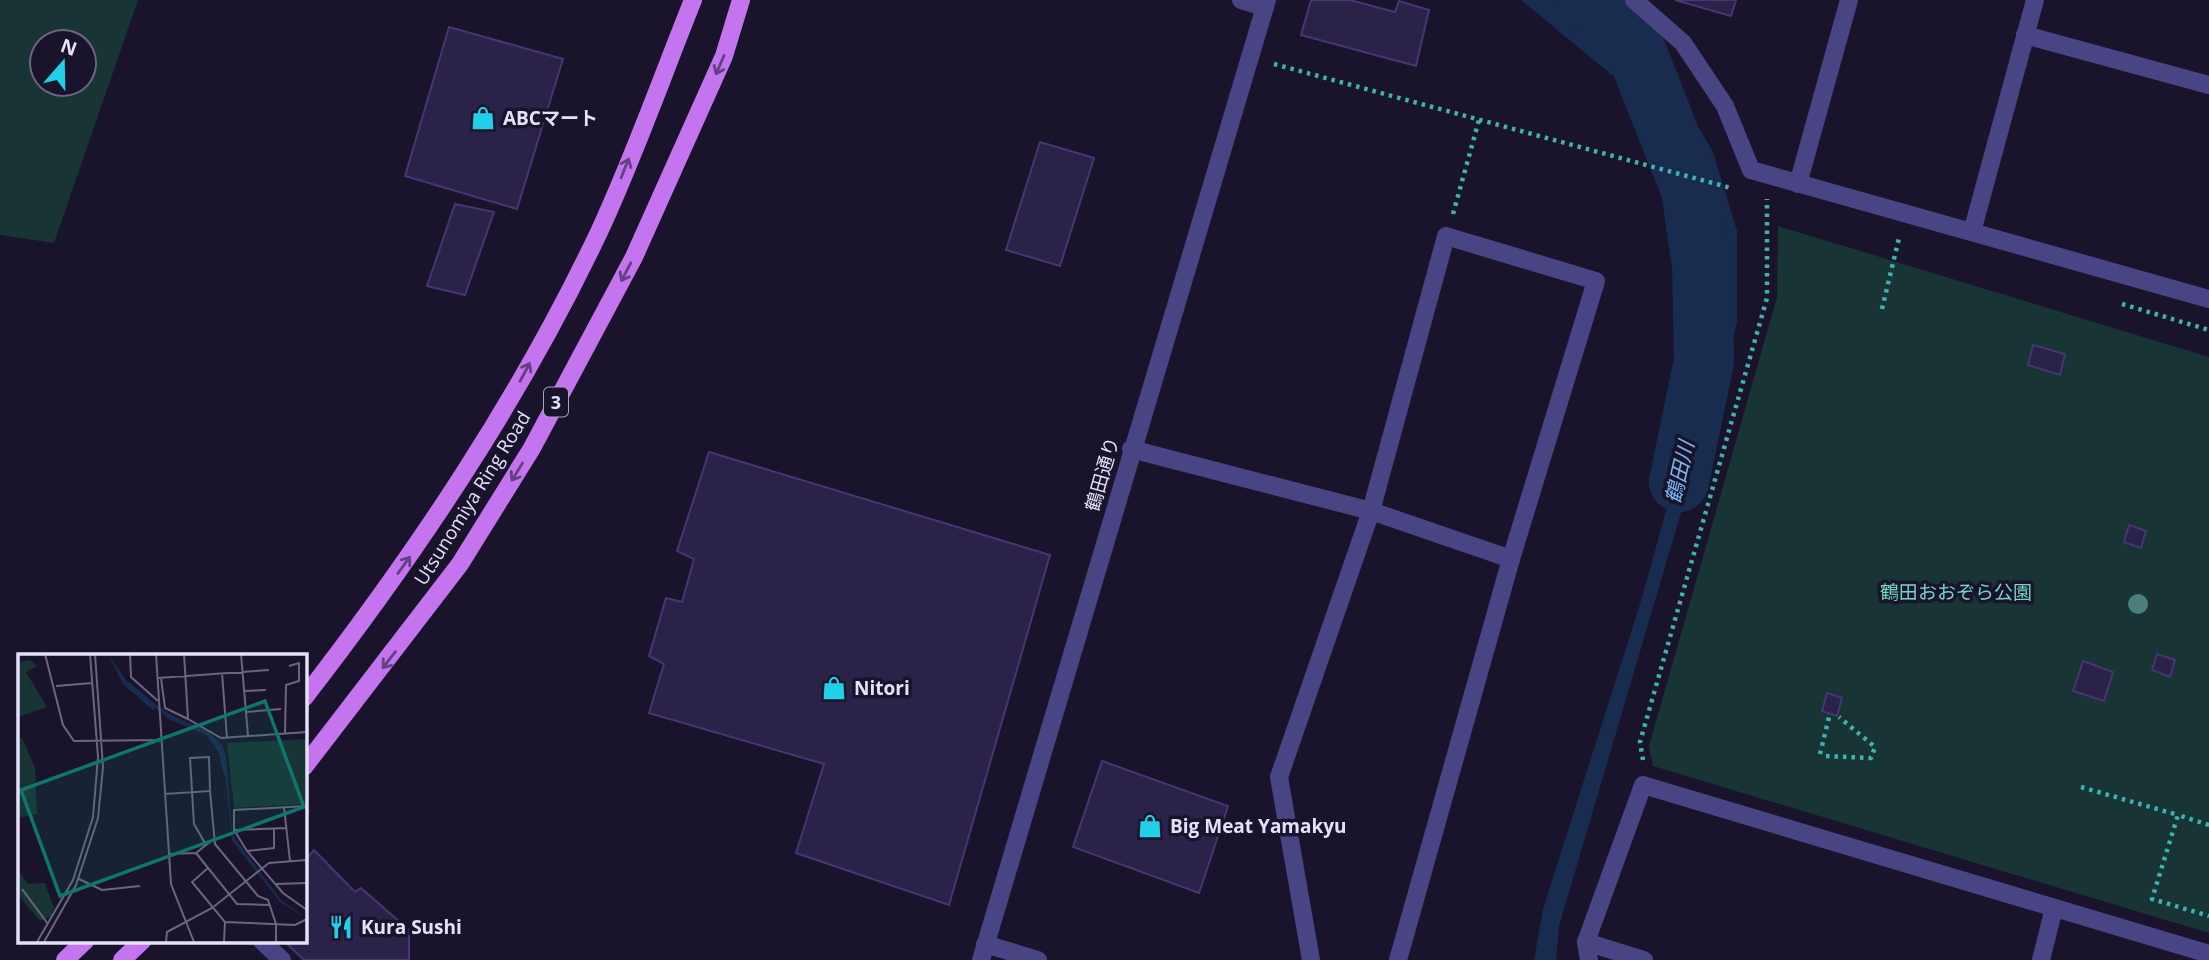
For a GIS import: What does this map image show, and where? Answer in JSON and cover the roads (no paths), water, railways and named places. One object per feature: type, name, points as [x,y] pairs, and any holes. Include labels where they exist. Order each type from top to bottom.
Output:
[{"type":"main road","name":"Utsunomiya Ring Road","points":[[306,695],[422,540],[496,426],[599,231],[693,0]]},
{"type":"main road","name":"Utsunomiya Ring Road","points":[[306,764],[460,564],[532,448],[634,257],[724,55],[741,0]]},
{"type":"main road","points":[[65,960],[84,942]]},
{"type":"main road","points":[[122,960],[141,942]]},
{"type":"street","points":[[1241,0],[1266,3]]},
{"type":"street","points":[[1633,0],[1683,43],[1726,106],[1751,170],[2209,299]]},
{"type":"street","points":[[1798,184],[1849,0]]},
{"type":"street","points":[[1972,232],[2035,0]]},
{"type":"street","name":"鶴田通り","points":[[983,952],[1266,3]]},
{"type":"street","points":[[2025,35],[2209,85]]},
{"type":"street","points":[[1311,960],[1279,777],[1371,511],[1447,236],[1597,281],[1511,559],[1397,960]]},
{"type":"street","points":[[1131,449],[1371,511],[1511,559]]},
{"type":"street","points":[[1589,960],[1586,942],[1643,785],[2209,954]]},
{"type":"street","points":[[2040,960],[2054,908]]},
{"type":"street","points":[[263,942],[282,960]]},
{"type":"street","points":[[1586,942],[1644,960]]},
{"type":"street","points":[[983,952],[1038,960]]},
{"type":"water","points":[[1521,0],[1587,0],[1669,76],[1713,152],[1737,231],[1737,323],[1559,926],[1556,960],[1534,960],[1543,909],[1641,601],[1712,345],[1701,217],[1682,155],[1654,117],[1618,80]]},
{"type":"waterway","name":"鶴田川","points":[[1586,0],[1605,11],[1635,48],[1691,190],[1702,266],[1704,361],[1679,482]]},
{"type":"place","name":"ABCマート","points":[[483,118]]},
{"type":"place","name":"Nitori","points":[[834,688]]},
{"type":"place","name":"Big Meat Yamakyu","points":[[1150,826]]},
{"type":"place","name":"Kura Sushi","points":[[341,927]]},
{"type":"park label","name":"鶴田おおぞら公園","points":[[1956,592]]}]
